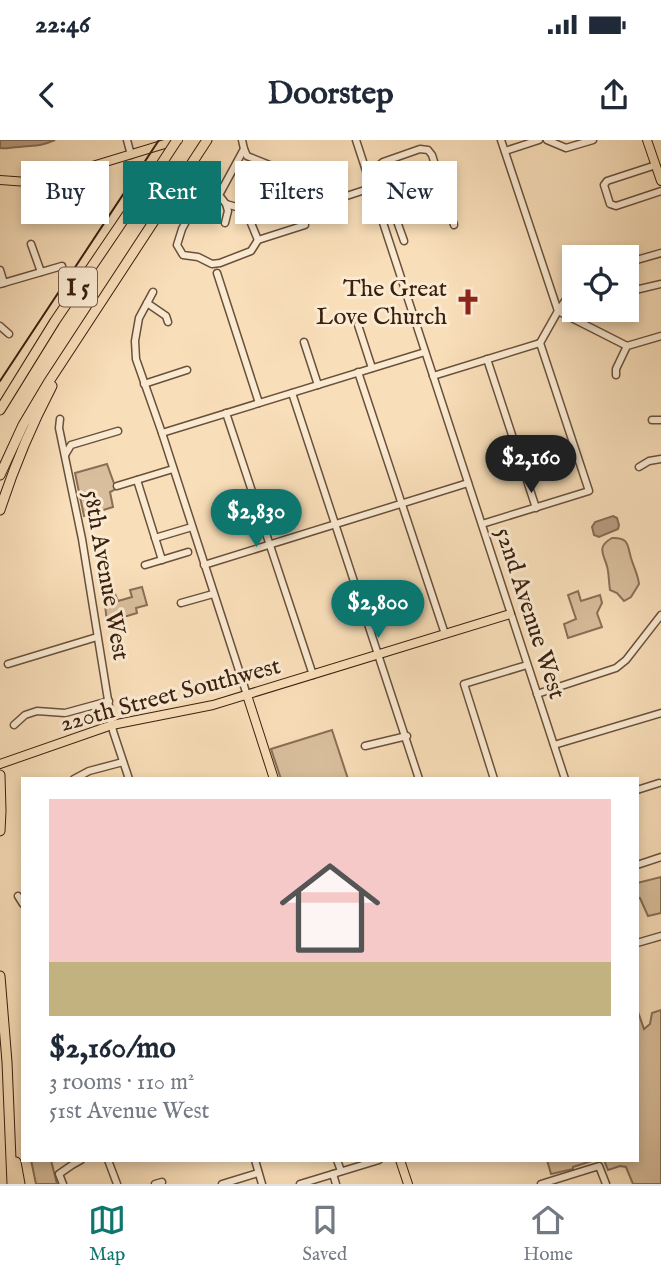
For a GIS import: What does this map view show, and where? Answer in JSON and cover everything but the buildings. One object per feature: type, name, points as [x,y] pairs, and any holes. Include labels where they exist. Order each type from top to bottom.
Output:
[{"type":"highway","name":"I 5","points":[[0,411],[55,321],[178,140]]},
{"type":"highway","name":"I 5","points":[[0,475],[23,425],[48,383],[207,140]]},
{"type":"highway","points":[[0,510],[34,421],[77,338]]},
{"type":"highway","points":[[0,775],[0,831]]},
{"type":"highway","points":[[0,976],[12,1184]]},
{"type":"highway","points":[[0,1058],[20,1184]]},
{"type":"main road","points":[[0,180],[28,182],[53,178],[178,140]]},
{"type":"main road","points":[[648,140],[661,181]]},
{"type":"main road","name":"220th Street Southwest","points":[[0,764],[112,725],[194,710],[510,614]]},
{"type":"main road","points":[[247,695],[273,777]]},
{"type":"main road","points":[[401,1162],[408,1184]]},
{"type":"street","points":[[127,140],[131,155]]},
{"type":"street","points":[[242,140],[247,156],[259,161]]},
{"type":"street","name":"52nd Avenue West","points":[[356,140],[363,161]]},
{"type":"street","points":[[501,140],[558,311],[627,346],[661,336]]},
{"type":"street","points":[[505,151],[540,140]]},
{"type":"street","points":[[547,140],[566,148],[593,140]]},
{"type":"street","points":[[221,191],[244,149]]},
{"type":"street","points":[[404,241],[377,172],[378,166],[420,149],[428,150],[432,155],[454,225]]},
{"type":"street","points":[[656,165],[604,184],[610,204],[616,206],[661,191]]},
{"type":"street","points":[[221,198],[228,211],[225,223]]},
{"type":"street","points":[[226,204],[235,207]]},
{"type":"street","points":[[185,224],[177,245],[183,255],[198,257],[212,264],[251,251],[258,240],[305,225]]},
{"type":"street","points":[[251,224],[258,240]]},
{"type":"street","name":"52nd Avenue West","points":[[383,224],[564,777]]},
{"type":"street","points":[[31,244],[41,272]]},
{"type":"street","points":[[639,259],[661,253]]},
{"type":"street","points":[[0,270],[2,283],[62,266]]},
{"type":"street","points":[[217,273],[259,403]]},
{"type":"street","points":[[639,289],[661,284]]},
{"type":"street","points":[[153,292],[139,318],[135,341],[136,359],[247,695]]},
{"type":"street","points":[[147,303],[166,316],[168,322]]},
{"type":"street","points":[[433,376],[540,343],[562,305]]},
{"type":"street","points":[[358,325],[372,368]]},
{"type":"street","points":[[0,326],[9,334]]},
{"type":"street","points":[[304,342],[318,385]]},
{"type":"street","points":[[482,524],[589,491],[540,343]]},
{"type":"street","points":[[616,375],[615,369],[627,346]]},
{"type":"street","points":[[162,433],[425,352]]},
{"type":"street","points":[[487,359],[536,508]]},
{"type":"street","points":[[144,384],[187,370]]},
{"type":"street","points":[[358,372],[445,634]]},
{"type":"street","points":[[292,393],[418,777]]},
{"type":"street","points":[[226,413],[313,675]]},
{"type":"street","name":"58th Avenue West","points":[[60,419],[59,428],[82,539],[112,725],[128,777]]},
{"type":"street","points":[[652,420],[661,420]]},
{"type":"street","points":[[65,455],[71,445],[118,431]]},
{"type":"street","points":[[639,467],[649,461],[661,459]]},
{"type":"street","points":[[117,486],[173,469]]},
{"type":"street","points":[[137,480],[162,560]]},
{"type":"street","points":[[204,565],[468,483]]},
{"type":"street","points":[[155,538],[192,527]]},
{"type":"street","points":[[145,565],[188,552]]},
{"type":"street","points":[[181,603],[213,594]]},
{"type":"street","points":[[537,694],[616,668],[626,660],[661,615]]},
{"type":"street","points":[[8,664],[97,638]]},
{"type":"street","points":[[493,777],[464,684],[527,665]]},
{"type":"street","points":[[14,724],[25,715],[37,711],[65,713],[109,701]]},
{"type":"street","points":[[554,746],[660,712]]},
{"type":"street","points":[[365,746],[407,736]]},
{"type":"street","points":[[78,777],[89,771],[123,762]]},
{"type":"street","points":[[639,789],[660,784]]},
{"type":"street","points":[[639,863],[661,857]]},
{"type":"street","points":[[18,896],[21,901]]},
{"type":"street","points":[[639,942],[661,936]]},
{"type":"street","points":[[63,1184],[60,1174],[77,1162]]},
{"type":"street","points":[[109,1162],[117,1184]]},
{"type":"street","points":[[255,1162],[262,1184]]},
{"type":"street","points":[[336,1184],[337,1162]]},
{"type":"street","points":[[300,1184],[372,1162]]},
{"type":"street","points":[[541,1184],[599,1166],[606,1184]]},
{"type":"street","points":[[222,1184],[258,1173]]},
{"type":"shaded area","points":[[0,140],[55,140],[41,145],[0,148]]},
{"type":"shaded area","points":[[107,464],[116,489],[110,492],[113,507],[84,516],[75,473]]},
{"type":"shaded area","points":[[613,516],[617,518],[618,529],[599,537],[594,535],[592,527],[595,522]]},
{"type":"shaded area","points":[[612,538],[622,539],[627,544],[639,581],[631,597],[624,601],[610,590],[602,553],[604,545]]},
{"type":"shaded area","points":[[142,587],[147,605],[136,608],[137,613],[107,622],[105,605],[111,603],[108,596],[115,594],[118,601],[132,597],[130,590]]},
{"type":"shaded area","points":[[578,591],[581,601],[600,595],[602,603],[597,613],[602,627],[568,638],[564,624],[576,619],[568,595]]},
{"type":"shaded area","points":[[332,730],[347,777],[280,777],[271,749]]},
{"type":"shaded area","points":[[661,877],[661,913],[648,916],[639,898],[639,882]]},
{"type":"shaded area","points":[[661,1010],[661,1184],[633,1184],[626,1167],[608,1170],[605,1162],[639,1162],[639,1015],[644,1029],[650,1024],[652,1013]]},
{"type":"shaded area","points":[[31,1162],[52,1162],[57,1184],[36,1184]]},
{"type":"shaded area","points":[[548,1162],[589,1162],[573,1169],[551,1174]]},
{"type":"tram line","points":[[0,381],[159,140]]},
{"type":"place","name":"The Great Love Church","points":[[468,302]]}]
